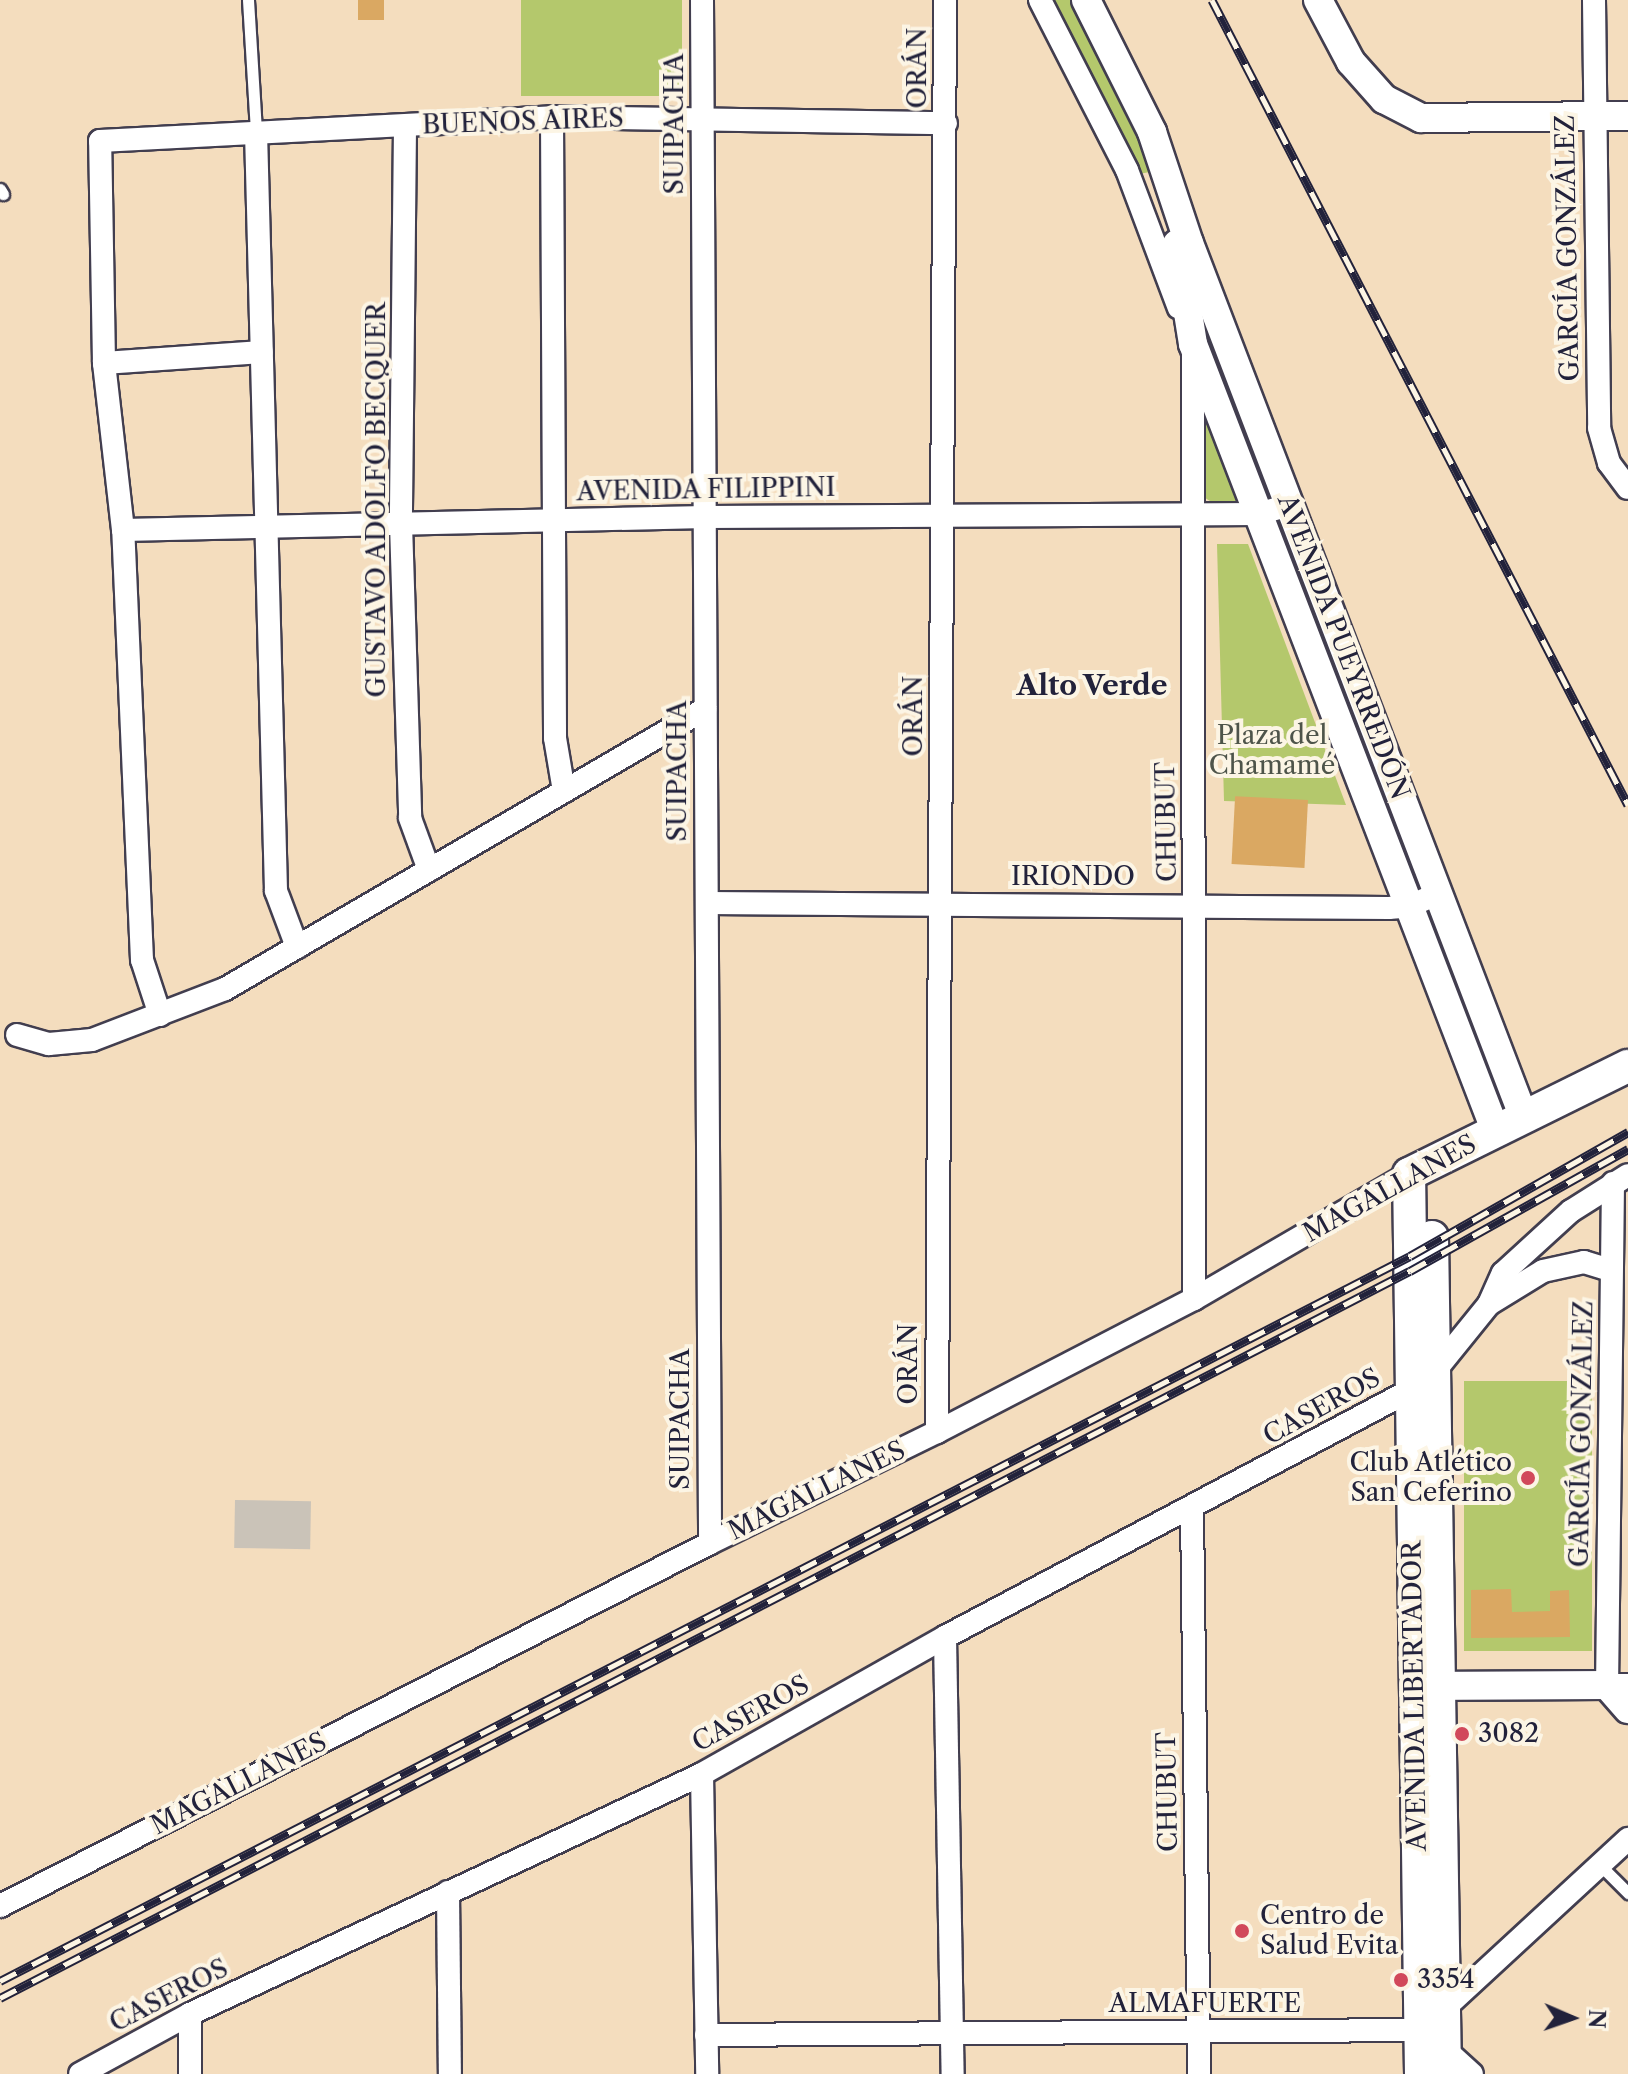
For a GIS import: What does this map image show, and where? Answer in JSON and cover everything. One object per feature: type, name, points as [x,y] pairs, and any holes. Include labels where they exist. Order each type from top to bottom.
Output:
[{"type":"main road","name":"MAGALLANES","points":[[1420,1168],[1628,1066]]},
{"type":"main road","name":"AVENIDA LIBERTADOR","points":[[1420,1168],[1427,1686],[1438,2041],[1421,2074]]},
{"type":"street","name":"SUIPACHA","points":[[702,0],[710,1543]]},
{"type":"street","name":"ORÁN","points":[[937,1432],[945,0]]},
{"type":"street","name":"AVENIDA PUEYRREDÓN","points":[[1040,0],[1127,170],[1410,906],[1510,1125]]},
{"type":"street","name":"AVENIDA PUEYRREDÓN","points":[[1086,0],[1152,132],[1437,894],[1510,1125]]},
{"type":"street","points":[[1318,0],[1351,62],[1384,99],[1421,118],[1628,116]]},
{"type":"street","name":"GARCÍA GONZÁLEZ","points":[[1594,0],[1599,428],[1609,463],[1628,488]]},
{"type":"street","name":"BUENOS AIRES","points":[[104,363],[100,141],[552,117],[946,123]]},
{"type":"street","points":[[552,117],[555,738],[564,791]]},
{"type":"street","name":"GUSTAVO ADOLFO BECQUER","points":[[405,127],[401,524],[410,818],[429,870]]},
{"type":"street","points":[[256,132],[276,891],[297,947]]},
{"type":"street","name":"AVENIDA PUEYRREDÓN","points":[[1166,176],[1193,344]]},
{"type":"street","name":"CHUBUT","points":[[1193,344],[1196,905],[1194,1299]]},
{"type":"street","points":[[160,1015],[142,960],[123,530],[104,363],[262,352]]},
{"type":"street","name":"AVENIDA FILIPPINI","points":[[123,530],[706,517],[1258,514],[1289,505]]},
{"type":"street","points":[[17,1035],[49,1044],[92,1040],[225,989],[705,709]]},
{"type":"street","name":"IRIONDO","points":[[707,903],[1410,906],[1437,894]]},
{"type":"street","name":"MAGALLANES","points":[[0,1906],[1194,1299],[1420,1168]]},
{"type":"street","points":[[1422,1381],[1489,1304],[1503,1273],[1571,1211],[1620,1179]]},
{"type":"street","name":"GARCÍA GONZÁLEZ","points":[[1618,1685],[1611,1270],[1620,1179]]},
{"type":"street","points":[[1489,1304],[1543,1271],[1584,1262],[1611,1270]]},
{"type":"street","name":"CASEROS","points":[[80,2074],[190,2014],[702,1774],[945,1637],[1192,1509],[1422,1381]]},
{"type":"street","name":"CHUBUT","points":[[1192,1509],[1199,2074]]},
{"type":"street","points":[[945,1637],[953,2074]]},
{"type":"street","points":[[1427,1686],[1618,1685],[1628,1709]]},
{"type":"street","points":[[702,1774],[707,2074]]},
{"type":"street","points":[[1472,2074],[1438,2041],[1600,1865],[1628,1839]]},
{"type":"street","points":[[448,1892],[450,2074]]},
{"type":"street","points":[[190,2014],[190,2074]]},
{"type":"street","name":"ALMAFUERTE","points":[[706,2035],[1199,2032],[1438,2041]]},
{"type":"lane","points":[[248,0],[256,132]]},
{"type":"lane","points":[[1600,1865],[1628,1893]]},
{"type":"shaded area","points":[[235,1500],[311,1501],[310,1549],[234,1548]]},
{"type":"green space","points":[[521,0],[682,0],[682,96],[521,96]]},
{"type":"green space","points":[[1047,0],[1077,0],[1152,163],[1150,172],[1133,175]]},
{"type":"green space","points":[[1202,315],[1274,502],[1264,505],[1193,319]]},
{"type":"green space","points":[[1208,410],[1246,505],[1218,506],[1202,496],[1202,412]]},
{"type":"green space","name":"Plaza del Chamamé","points":[[1217,544],[1248,544],[1346,805],[1224,801]]},
{"type":"green space","points":[[1292,548],[1411,858],[1401,862],[1282,552]]},
{"type":"green space","name":"Club Atlético San Ceferino","points":[[1464,1381],[1592,1381],[1592,1651],[1464,1651]]},
{"type":"building","points":[[358,0],[384,0],[384,20],[358,20]]},
{"type":"building","points":[[1235,796],[1308,800],[1304,868],[1232,864]]},
{"type":"building","points":[[1511,1589],[1512,1612],[1550,1611],[1550,1591],[1569,1590],[1570,1637],[1471,1638],[1471,1590]]},
{"type":"railway","points":[[1212,0],[1628,805]]},
{"type":"railway","points":[[0,1981],[1410,1256],[1628,1132]]},
{"type":"railway","points":[[0,1998],[1410,1271],[1628,1149]]},
{"type":"place","name":"Club Atlético San Ceferino","points":[[1528,1478]]},
{"type":"place","name":"3082","points":[[1462,1734]]},
{"type":"place","name":"Centro de Salud Evita","points":[[1242,1931]]},
{"type":"place","name":"3354","points":[[1401,1980]]},
{"type":"district","name":"Alto Verde","points":[[1092,685]]}]
